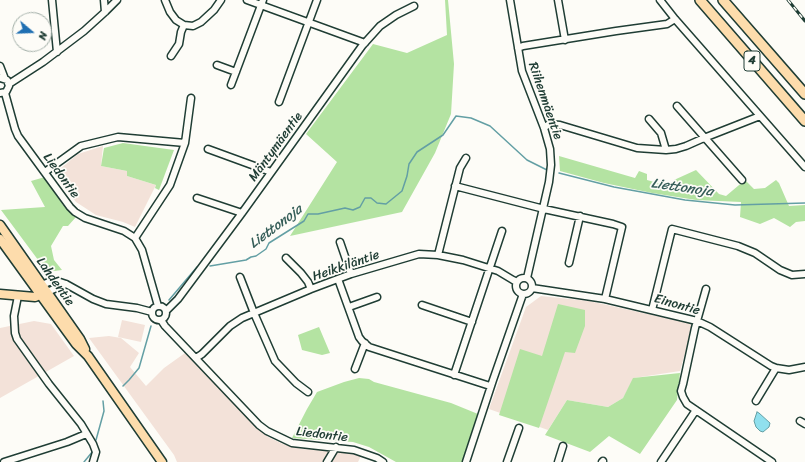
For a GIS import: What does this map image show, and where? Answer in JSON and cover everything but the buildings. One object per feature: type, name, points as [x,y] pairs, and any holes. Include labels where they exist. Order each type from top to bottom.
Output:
[{"type":"highway","name":"4","points":[[700,0],[805,121]]},
{"type":"highway","name":"4","points":[[723,0],[805,94]]},
{"type":"main road","name":"Lahdentie","points":[[0,225],[41,290]]},
{"type":"main road","name":"Lahdentie","points":[[0,239],[80,338],[88,356],[162,462]]},
{"type":"main road","points":[[0,294],[20,296],[41,290]]},
{"type":"street","points":[[52,0],[57,52]]},
{"type":"street","points":[[104,0],[106,12]]},
{"type":"street","points":[[9,84],[18,80],[57,52],[106,12],[117,0]]},
{"type":"street","points":[[165,0],[170,12],[176,20],[184,25],[193,26],[201,22],[214,10],[221,0]]},
{"type":"street","points":[[247,0],[262,2],[365,43]]},
{"type":"street","points":[[280,102],[317,0]]},
{"type":"street","name":"Riihenmäentie","points":[[510,0],[522,71],[544,128],[550,149],[551,165],[544,209],[527,278]]},
{"type":"street","points":[[558,0],[565,40]]},
{"type":"street","points":[[660,0],[805,167]]},
{"type":"street","points":[[231,85],[262,2]]},
{"type":"street","name":"Mäntymäentie","points":[[166,312],[178,299],[242,213],[365,43],[380,26],[396,15],[414,6]]},
{"type":"street","points":[[518,48],[667,24],[675,19]]},
{"type":"street","points":[[171,56],[179,44],[184,25]]},
{"type":"street","points":[[217,65],[236,72]]},
{"type":"street","points":[[0,66],[2,78],[9,84]]},
{"type":"street","points":[[2,93],[8,90],[9,84]]},
{"type":"street","name":"Liedontie","points":[[2,93],[18,136],[70,207],[82,217],[96,223],[124,231],[135,238]]},
{"type":"street","points":[[152,312],[154,318],[157,320],[161,320],[166,316],[166,312],[162,307],[158,306],[142,250],[135,238],[170,185],[185,143],[191,98]]},
{"type":"street","points":[[677,106],[742,180]]},
{"type":"street","points":[[544,128],[549,124],[560,125],[645,150],[666,150],[686,146],[760,116]]},
{"type":"street","points":[[649,119],[661,133],[666,150]]},
{"type":"street","points":[[45,172],[81,146],[118,138],[185,143]]},
{"type":"street","points":[[208,149],[271,172]]},
{"type":"street","points":[[438,255],[460,168],[466,158]]},
{"type":"street","points":[[455,186],[622,227],[605,299]]},
{"type":"street","points":[[197,198],[242,213]]},
{"type":"street","points":[[569,263],[580,216]]},
{"type":"street","points":[[652,310],[672,229],[738,246],[755,253],[780,270],[792,275],[805,274]]},
{"type":"street","points":[[454,375],[502,231]]},
{"type":"street","points":[[340,242],[351,274]]},
{"type":"street","name":"Heikkiläntie","points":[[196,358],[230,326],[242,318],[351,274],[419,254],[438,255],[463,260],[498,271],[517,282]]},
{"type":"street","points":[[286,258],[301,272],[311,289]]},
{"type":"street","points":[[240,277],[274,361],[308,392]]},
{"type":"street","points":[[522,278],[527,278],[531,281],[532,288],[529,293],[523,294],[517,289],[517,282],[522,278]]},
{"type":"street","points":[[338,279],[359,337],[369,347],[490,386]]},
{"type":"street","points":[[41,290],[49,282],[57,281],[66,284],[99,302],[152,312]]},
{"type":"street","name":"Einontie","points":[[532,288],[605,299],[697,321],[710,327],[776,368],[790,370],[805,367]]},
{"type":"street","points":[[706,289],[681,391],[683,397],[687,404],[772,462]]},
{"type":"street","points":[[466,462],[490,386],[523,294]]},
{"type":"street","points":[[20,296],[14,316],[14,333],[81,424],[95,448],[96,452],[93,462]]},
{"type":"street","points":[[349,307],[377,297]]},
{"type":"street","points":[[422,305],[472,322]]},
{"type":"street","points":[[152,312],[154,308],[158,306]]},
{"type":"street","name":"Liedontie","points":[[161,320],[259,425],[267,431],[292,443],[354,450],[383,462]]},
{"type":"street","points":[[355,369],[365,343]]},
{"type":"street","points":[[756,401],[776,368]]},
{"type":"street","points":[[661,462],[696,410]]},
{"type":"street","points":[[507,462],[519,428]]},
{"type":"street","points":[[4,462],[67,442],[86,434]]},
{"type":"street","points":[[558,462],[563,446]]},
{"type":"street","points":[[328,462],[336,447]]},
{"type":"shaded area","points":[[103,146],[101,166],[127,171],[127,176],[156,185],[135,227],[123,222],[96,215],[76,202],[54,174],[78,154]]},
{"type":"shaded area","points":[[541,296],[589,301],[693,324],[680,371],[634,378],[623,398],[608,407],[567,400],[548,430],[489,409],[526,307]]},
{"type":"shaded area","points":[[122,320],[145,325],[141,342],[118,337]]},
{"type":"shaded area","points":[[34,321],[51,324],[74,356],[0,398],[0,328]]},
{"type":"shaded area","points":[[109,336],[121,338],[139,353],[130,367],[146,386],[164,368],[185,353],[268,437],[283,444],[302,449],[362,454],[358,462],[177,462],[174,455],[89,338]]},
{"type":"green space","points":[[445,0],[448,0],[454,64],[451,114],[435,153],[402,212],[290,236],[337,162],[306,134],[373,44],[407,53],[447,35]]},
{"type":"green space","points":[[123,143],[174,150],[159,190],[155,188],[156,185],[127,176],[127,171],[101,166],[104,148]]},
{"type":"green space","points":[[559,156],[635,178],[639,171],[647,174],[647,180],[658,183],[671,183],[674,180],[696,170],[719,194],[726,196],[745,180],[754,189],[765,188],[776,180],[779,183],[789,206],[805,205],[805,221],[796,222],[790,227],[774,218],[760,224],[740,217],[741,202],[696,200],[604,183],[560,171]]},
{"type":"green space","points":[[45,177],[63,205],[76,217],[68,226],[63,226],[51,246],[54,260],[62,270],[47,272],[1,210],[45,207],[31,181]]},
{"type":"green space","points":[[558,304],[585,310],[585,326],[575,353],[565,352],[539,428],[499,415],[520,349],[542,356]]},
{"type":"green space","points":[[319,327],[330,353],[322,355],[302,350],[298,335]]},
{"type":"green space","points":[[680,373],[677,400],[640,454],[609,436],[590,452],[545,435],[567,400],[608,407],[623,398],[633,378]]},
{"type":"green space","points":[[359,378],[369,379],[374,382],[451,403],[478,414],[462,462],[396,462],[369,447],[353,442],[292,438],[317,392]]},
{"type":"water","points":[[757,412],[770,423],[769,427],[763,432],[756,427],[754,421]]},
{"type":"waterway","name":"Liettonoja","points":[[210,266],[246,260],[256,256],[266,249],[269,243],[304,221],[308,214],[318,214],[345,208],[353,210],[360,207],[365,198],[371,198],[377,203],[386,204],[402,191],[409,164],[417,152],[443,135],[456,116],[471,118],[490,126],[527,160],[547,170]]},
{"type":"waterway","name":"Liettonoja","points":[[559,173],[614,187],[685,200],[735,205],[805,203]]},
{"type":"waterway","name":"Liettonoja","points":[[169,300],[197,267]]},
{"type":"waterway","name":"Liettonoja","points":[[123,386],[139,368],[151,326]]},
{"type":"waterway","name":"Liettonoja","points":[[96,440],[104,411],[103,401]]},
{"type":"waterway","name":"Liettonoja","points":[[84,462],[93,451]]},
{"type":"railway","points":[[788,0],[805,21]]}]
